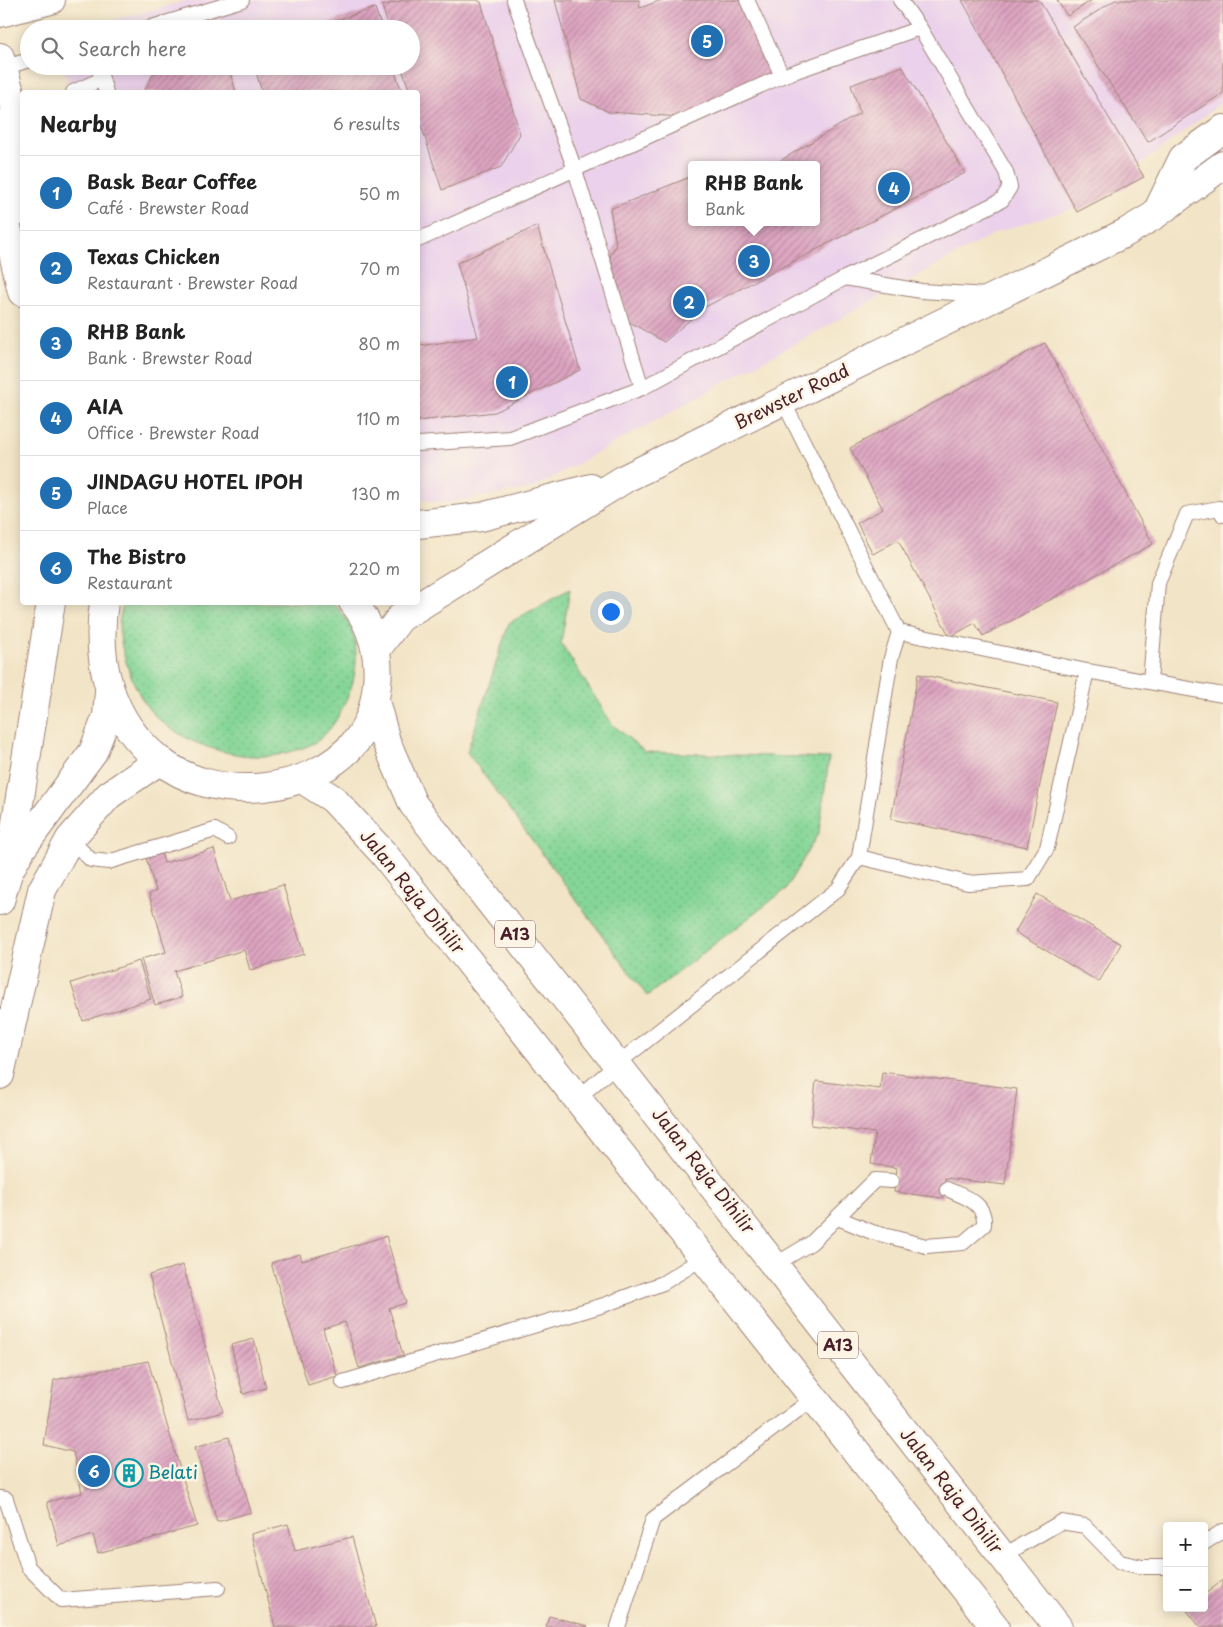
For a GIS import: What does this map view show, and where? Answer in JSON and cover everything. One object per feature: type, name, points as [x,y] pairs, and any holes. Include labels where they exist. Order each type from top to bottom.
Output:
[{"type":"main road","points":[[0,13],[44,1]]},
{"type":"main road","points":[[11,62],[20,122]]},
{"type":"main road","points":[[0,124],[20,203]]},
{"type":"main road","points":[[1155,215],[1184,158],[1223,130]]},
{"type":"main road","name":"Brewster Road","points":[[376,650],[400,618],[626,478],[1125,233],[1155,215],[1223,165]]},
{"type":"main road","points":[[0,197],[20,283]]},
{"type":"main road","points":[[420,524],[451,522],[510,511],[626,478]]},
{"type":"main road","points":[[0,901],[8,873],[51,605]]},
{"type":"main road","points":[[8,873],[40,821],[72,784],[93,752],[107,716],[109,692],[101,645],[104,605]]},
{"type":"main road","points":[[109,692],[129,730],[159,760],[192,777],[234,787],[256,789],[282,785],[302,779],[332,763],[358,740],[367,725],[375,701],[378,673],[376,650],[368,626],[355,605]]},
{"type":"main road","name":"Jalan Raja Dihilir","points":[[375,701],[386,741],[413,804],[776,1264],[1001,1557],[1058,1627]]},
{"type":"main road","points":[[0,1075],[42,890],[70,839],[109,795],[159,760]]},
{"type":"main road","name":"Jalan Raja Dihilir","points":[[302,779],[332,799],[383,853],[995,1627]]},
{"type":"lane","points":[[176,20],[242,0]]},
{"type":"lane","points":[[514,0],[575,170],[642,388]]},
{"type":"lane","points":[[747,0],[782,76]]},
{"type":"lane","points":[[420,444],[510,438],[642,388],[845,278],[1002,200],[1010,187],[1006,172],[920,28],[900,0]]},
{"type":"lane","points":[[420,239],[782,76],[920,28]]},
{"type":"lane","points":[[77,90],[102,79]]},
{"type":"lane","points":[[845,278],[921,291],[998,295]]},
{"type":"lane","points":[[576,1099],[617,1064],[838,889],[859,857],[891,658],[899,632],[783,401]]},
{"type":"lane","points":[[1150,682],[1158,583],[1187,514],[1219,508],[1223,515]]},
{"type":"lane","points":[[899,632],[1087,671],[1223,695]]},
{"type":"lane","points":[[859,857],[968,883],[1028,879],[1047,848],[1087,671]]},
{"type":"lane","points":[[70,839],[91,860],[108,862],[215,830],[228,838]]},
{"type":"lane","points":[[776,1264],[811,1243],[875,1180],[892,1181]]},
{"type":"lane","points":[[838,1218],[872,1232],[926,1246],[963,1243],[984,1225],[984,1216],[976,1203],[947,1189]]},
{"type":"lane","points":[[342,1382],[604,1305],[663,1283],[703,1258]]},
{"type":"lane","points":[[618,1627],[653,1519],[814,1398]]},
{"type":"lane","points":[[0,1498],[6,1499],[28,1567],[61,1600],[218,1588]]},
{"type":"lane","points":[[1001,1557],[1061,1522],[1084,1526],[1120,1562],[1142,1567],[1163,1567]]},
{"type":"lane","points":[[1208,1540],[1223,1531]]},
{"type":"shaded area","points":[[189,0],[1223,0],[1223,101],[1150,157],[1071,209],[997,232],[533,488],[445,503],[420,499],[420,90],[70,90],[66,75],[420,75],[420,20],[115,20]]},
{"type":"green space","points":[[570,589],[561,643],[612,724],[645,752],[829,758],[819,832],[785,890],[647,996],[467,752],[509,623]]},
{"type":"green space","points":[[123,605],[335,605],[349,624],[355,642],[356,661],[353,681],[339,715],[329,730],[316,742],[278,755],[245,756],[212,749],[196,743],[167,726],[155,716],[141,697],[135,686],[122,648],[119,622]]},
{"type":"building","points":[[404,0],[477,0],[481,2],[520,134],[501,167],[442,190],[420,122],[420,90],[409,90],[404,75],[420,75],[420,20],[386,20],[382,6]]},
{"type":"building","points":[[555,0],[639,0],[640,8],[662,0],[743,0],[776,74],[681,117],[609,112],[581,99]]},
{"type":"building","points":[[962,0],[1039,0],[1144,177],[1077,212]]},
{"type":"building","points":[[1057,0],[1092,0],[1067,16]]},
{"type":"building","points":[[1115,0],[1223,0],[1223,93],[1148,142],[1073,27]]},
{"type":"building","points":[[375,8],[379,20],[337,20]]},
{"type":"building","points":[[902,66],[965,173],[705,307],[664,342],[628,321],[610,257],[616,244],[610,209],[688,178],[688,226],[820,226],[820,161],[780,161],[860,113],[851,85]]},
{"type":"building","points":[[152,75],[231,75],[235,90],[145,90]]},
{"type":"building","points":[[257,75],[396,75],[401,90],[261,90]]},
{"type":"building","points":[[537,226],[580,370],[495,412],[420,421],[420,344],[478,337],[457,263]]},
{"type":"building","points":[[1045,343],[1153,544],[983,636],[975,623],[950,637],[898,540],[873,554],[857,523],[883,509],[850,448]]},
{"type":"building","points":[[918,674],[1057,702],[1027,847],[891,819]]},
{"type":"building","points":[[214,849],[230,901],[283,885],[304,954],[250,970],[244,950],[174,971],[182,997],[155,1005],[141,959],[166,952],[149,894],[156,891],[146,858],[161,853],[164,863]]},
{"type":"building","points":[[1037,894],[1121,944],[1099,982],[1015,932]]},
{"type":"building","points":[[139,961],[151,999],[83,1021],[71,983]]},
{"type":"building","points":[[882,1072],[1017,1089],[1005,1185],[945,1178],[943,1198],[894,1192],[897,1168],[871,1164],[875,1133],[811,1125],[816,1081],[880,1089]]},
{"type":"building","points":[[386,1236],[406,1303],[389,1308],[403,1355],[359,1368],[345,1322],[323,1329],[337,1376],[308,1385],[271,1263],[300,1254],[302,1261]]},
{"type":"building","points":[[183,1265],[223,1412],[188,1421],[149,1275]]},
{"type":"building","points":[[254,1339],[266,1388],[243,1394],[231,1345]]},
{"type":"building","name":"Belati","points":[[148,1361],[197,1526],[98,1553],[93,1535],[59,1546],[47,1502],[82,1493],[73,1452],[44,1445],[54,1380]]},
{"type":"building","points":[[229,1437],[251,1512],[217,1522],[195,1447]]},
{"type":"building","points":[[288,1524],[295,1551],[352,1537],[376,1627],[275,1627],[251,1534]]},
{"type":"building","points":[[1223,1580],[1223,1627],[1200,1627],[1188,1612],[1208,1612],[1208,1592]]},
{"type":"building","points":[[549,1616],[588,1626],[546,1627]]},
{"type":"place","name":"JINDAGU HOTEL IPOH","points":[[707,41]]},
{"type":"place","name":"AIA","points":[[894,188]]},
{"type":"place","name":"RHB Bank","points":[[754,261]]},
{"type":"place","name":"Texas Chicken","points":[[689,302]]},
{"type":"place","name":"Bask Bear Coffee","points":[[512,382]]},
{"type":"place","name":"The Bistro","points":[[94,1471]]},
{"type":"place","name":"Belati","points":[[129,1473]]}]
